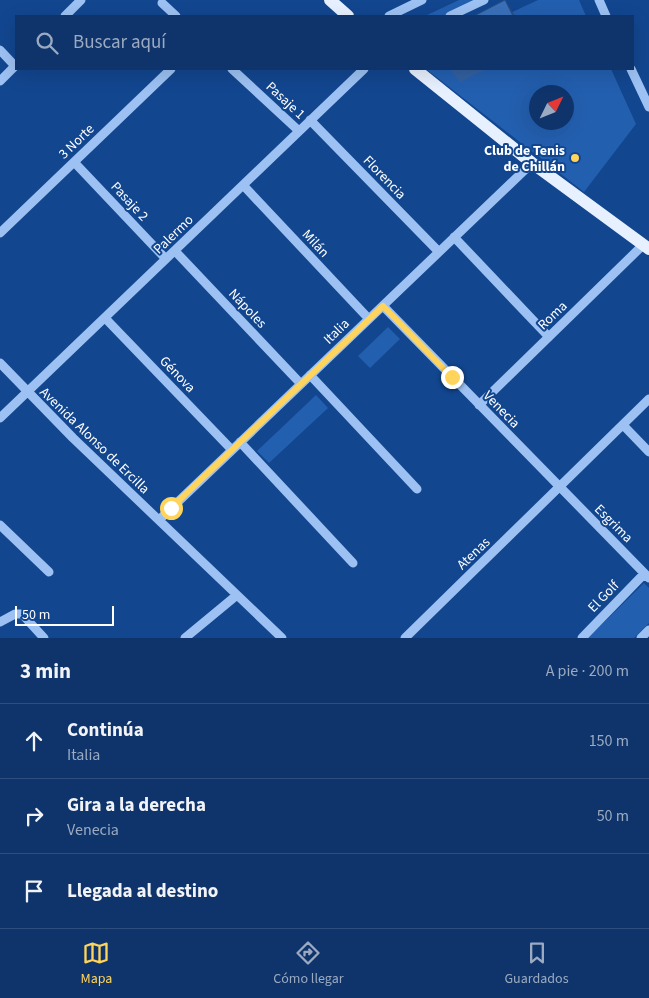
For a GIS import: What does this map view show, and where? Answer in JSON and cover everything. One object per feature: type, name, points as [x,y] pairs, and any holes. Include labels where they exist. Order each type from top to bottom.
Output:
[{"type":"main road","points":[[330,0],[347,15]]},
{"type":"main road","points":[[416,70],[532,163],[646,247]]},
{"type":"street","points":[[65,15],[81,0]]},
{"type":"street","points":[[391,15],[422,0]]},
{"type":"street","points":[[452,15],[484,0]]},
{"type":"street","points":[[599,0],[606,15]]},
{"type":"street","points":[[162,3],[175,15]]},
{"type":"street","points":[[0,50],[15,64]]},
{"type":"street","points":[[0,81],[15,66]]},
{"type":"street","name":"3 Norte","points":[[0,233],[170,70]]},
{"type":"street","name":"Pasaje 1","points":[[233,70],[299,131]]},
{"type":"street","name":"Palermo","points":[[0,418],[363,70]]},
{"type":"street","points":[[631,70],[649,107]]},
{"type":"street","name":"Florencia","points":[[310,120],[439,252]]},
{"type":"street","name":"Pasaje 2","points":[[74,162],[166,259]]},
{"type":"street","name":"Italia","points":[[159,520],[532,163]]},
{"type":"street","name":"Milán","points":[[243,185],[369,319]]},
{"type":"street","points":[[454,237],[549,337]]},
{"type":"street","name":"Roma","points":[[479,405],[646,247]]},
{"type":"street","name":"Nápoles","points":[[174,251],[301,384]]},
{"type":"street","name":"Venecia","points":[[383,306],[559,488]]},
{"type":"street","name":"Génova","points":[[105,318],[232,450]]},
{"type":"street","name":"Avenida Alonso de Ercilla","points":[[0,363],[26,393],[282,638]]},
{"type":"street","points":[[310,375],[417,489]]},
{"type":"street","name":"Atenas","points":[[405,638],[649,399]]},
{"type":"street","points":[[623,425],[649,452]]},
{"type":"street","points":[[240,442],[353,562]]},
{"type":"street","name":"Esgrima","points":[[559,488],[647,576]]},
{"type":"street","points":[[0,525],[49,572]]},
{"type":"street","name":"El Golf","points":[[582,638],[647,576]]},
{"type":"street","points":[[184,638],[238,595]]},
{"type":"street","points":[[0,622],[15,614],[22,614],[44,638]]},
{"type":"street","points":[[641,638],[649,630]]},
{"type":"shaded area","points":[[459,0],[484,0],[453,15],[427,15]]},
{"type":"shaded area","points":[[538,0],[579,0],[586,15],[506,15]]},
{"type":"shaded area","name":"Club de Tenis de Chillán","points":[[427,70],[611,70],[636,124],[584,192]]},
{"type":"shaded area","points":[[388,327],[400,339],[370,368],[358,356]]},
{"type":"shaded area","points":[[316,395],[328,408],[269,463],[257,451]]},
{"type":"shaded area","points":[[644,583],[649,588],[649,623],[634,638],[588,638]]},
{"type":"building","points":[[505,0],[512,15],[476,15]]},
{"type":"place","name":"Club de Tenis de Chillán","points":[[575,158]]},
{"type":"route","points":[[171,508],[383,306],[452,377]]}]
